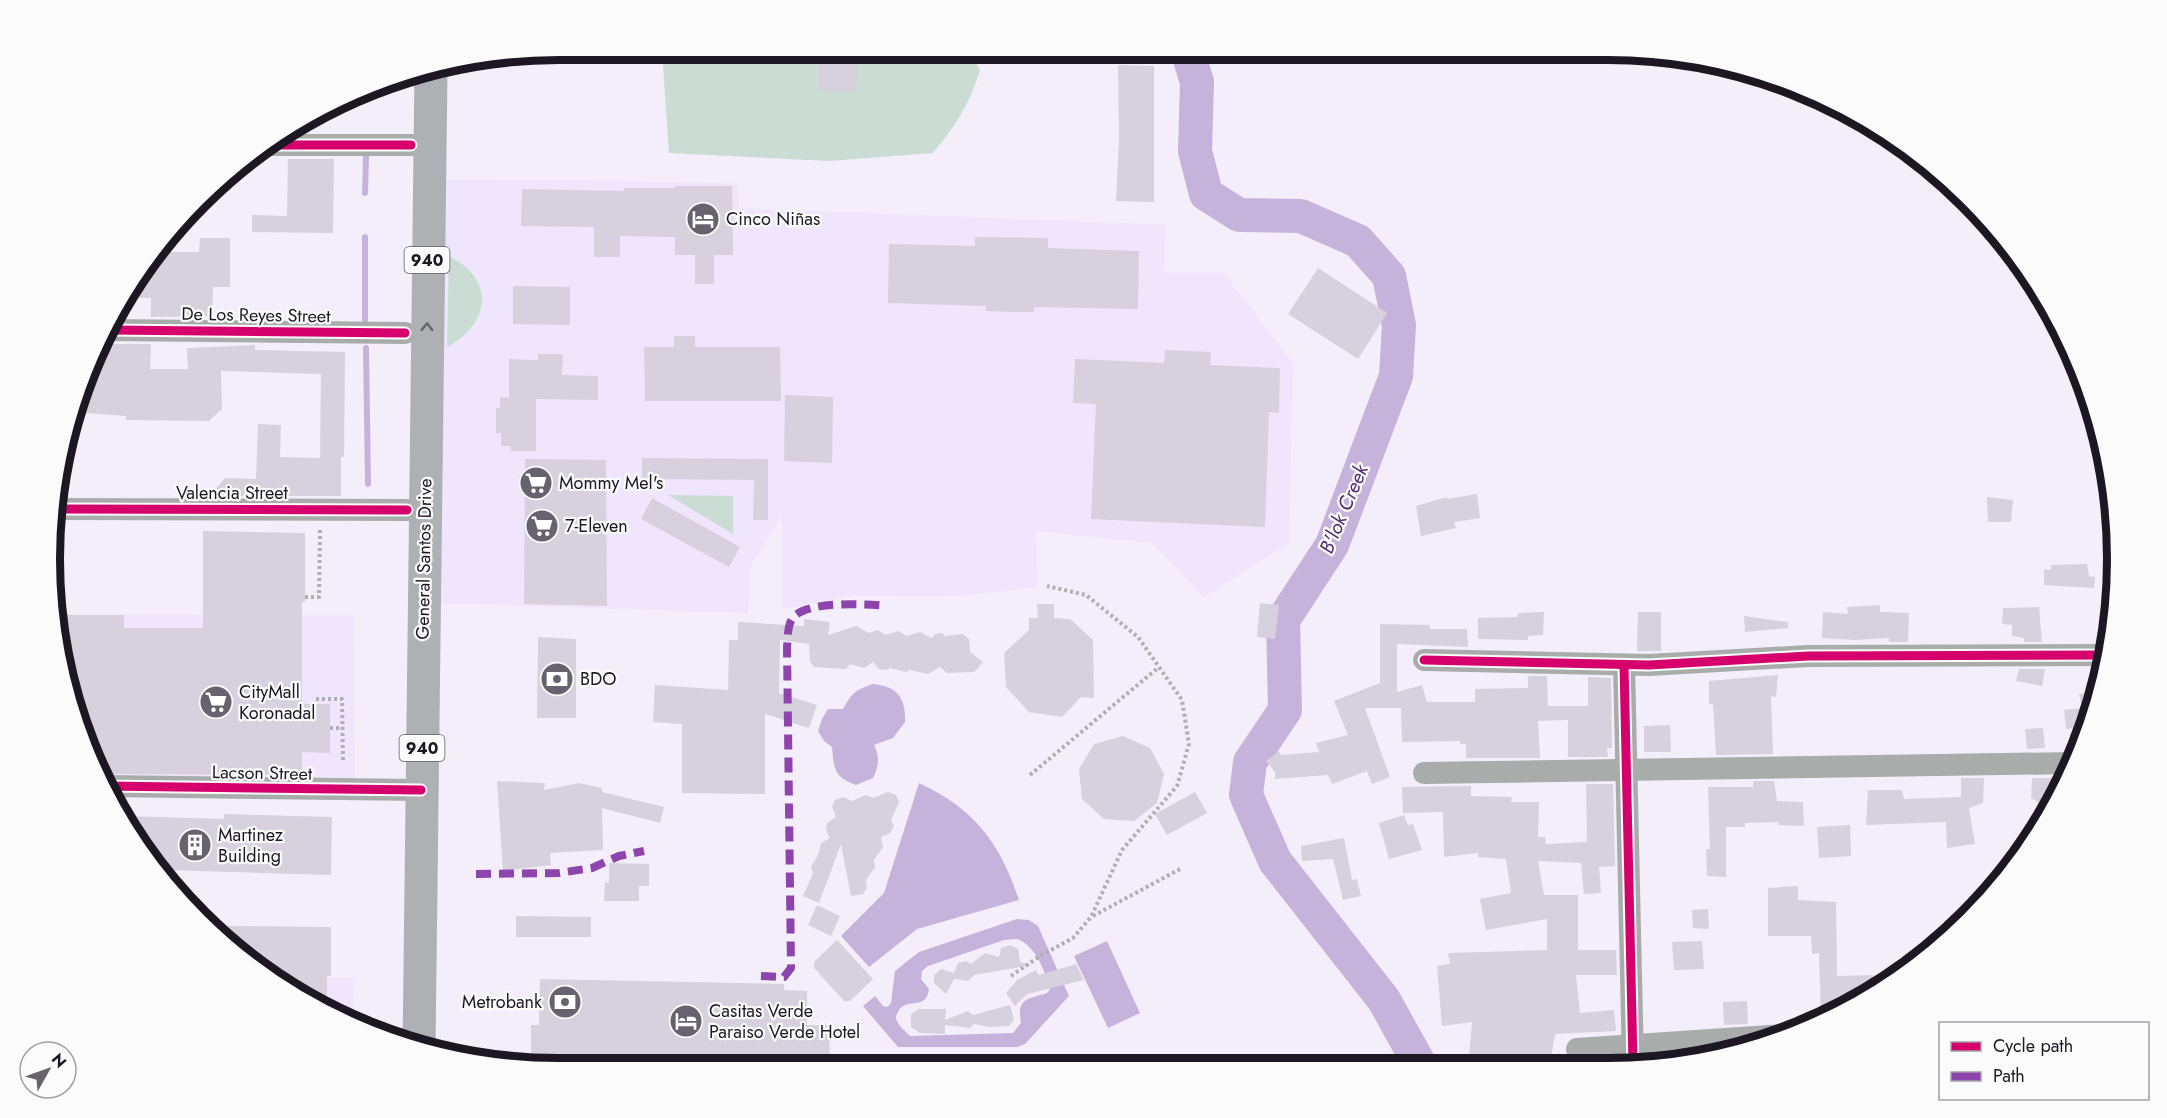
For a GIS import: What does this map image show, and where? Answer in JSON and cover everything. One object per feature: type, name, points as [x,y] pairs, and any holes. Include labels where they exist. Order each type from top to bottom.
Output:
[{"type":"highway","name":"General Santos Drive","points":[[402,1033],[412,790],[431,77]]},
{"type":"highway","name":"General Santos Drive","points":[[412,82],[405,333],[412,790],[419,1038]]},
{"type":"street","points":[[281,145],[411,145]]},
{"type":"street","name":"De Los Reyes Street","points":[[116,330],[405,333]]},
{"type":"street","name":"Valencia Street","points":[[63,509],[407,510]]},
{"type":"street","points":[[1424,660],[1624,665],[1808,656],[2097,655]]},
{"type":"street","points":[[1624,665],[1633,1055]]},
{"type":"street","points":[[1424,773],[2063,763]]},
{"type":"street","name":"Lacson Street","points":[[115,786],[412,790]]},
{"type":"street","points":[[1577,1049],[1633,1055],[1735,1041]]},
{"type":"path","points":[[305,597],[319,597],[320,530]]},
{"type":"path","points":[[1011,976],[1073,938],[1091,917],[1122,850],[1177,786],[1189,744],[1182,700],[1138,637],[1086,595],[1047,586]]},
{"type":"path","points":[[1030,775],[1159,667]]},
{"type":"path","points":[[316,699],[342,699],[343,763]]},
{"type":"path","points":[[330,728],[343,728]]},
{"type":"path","points":[[1091,917],[1182,868]]},
{"type":"shaded area","points":[[663,60],[975,60],[980,70],[961,114],[933,153],[829,161],[669,153]]},
{"type":"shaded area","points":[[444,179],[738,183],[739,208],[1165,225],[1164,273],[1224,273],[1293,364],[1289,543],[1203,597],[1153,543],[1036,531],[1037,587],[929,597],[855,595],[782,609],[782,514],[750,568],[748,613],[439,603]]},
{"type":"shaded area","points":[[449,256],[475,277],[482,302],[479,314],[472,326],[447,347]]},
{"type":"shaded area","points":[[668,495],[733,496],[733,534]]},
{"type":"shaded area","name":"CityMall Koronadal","points":[[63,614],[354,615],[355,779],[110,778],[86,719],[77,688]]},
{"type":"shaded area","points":[[873,684],[888,687],[898,695],[904,706],[905,722],[893,738],[874,745],[878,758],[875,774],[873,778],[856,785],[843,779],[836,771],[832,747],[824,741],[818,731],[828,709],[843,709],[855,693]]},
{"type":"shaded area","points":[[919,783],[956,804],[983,830],[1003,861],[1019,900],[917,929],[869,967],[841,936],[884,893]]},
{"type":"shaded area","points":[[1017,919],[1029,920],[1038,926],[1069,996],[1025,1044],[1017,1047],[898,1047],[863,1006],[875,996],[883,1006],[887,1007],[891,1003],[895,971],[919,952]],"holes":[[[1018,939],[1039,960],[1050,989],[1047,993],[1022,1004],[1021,1023],[1013,1033],[910,1036],[898,1023],[896,1016],[901,1007],[920,1002],[927,996],[929,989],[921,979],[922,971],[928,966],[1004,940]]]},
{"type":"shaded area","points":[[1107,941],[1140,1013],[1108,1028],[1074,956]]},
{"type":"shaded area","points":[[288,978],[353,978],[352,1013]]},
{"type":"building","points":[[818,60],[858,60],[856,92],[817,90]]},
{"type":"building","points":[[1118,65],[1154,66],[1154,202],[1116,201],[1119,139]]},
{"type":"building","points":[[288,159],[334,159],[333,233],[252,232],[252,215],[287,216]]},
{"type":"building","points":[[675,186],[732,186],[733,255],[714,255],[714,284],[695,284],[695,255],[675,255],[675,237],[620,236],[620,257],[594,257],[594,227],[521,226],[522,189],[624,191],[624,188],[675,188]]},
{"type":"building","points":[[975,237],[1048,238],[1048,248],[1139,251],[1138,309],[1034,307],[1034,312],[1013,312],[986,311],[986,306],[888,303],[889,244],[975,246]]},
{"type":"building","points":[[200,238],[230,238],[230,287],[213,287],[212,316],[151,317],[151,298],[134,298],[163,255],[166,252],[199,252]]},
{"type":"building","points":[[1318,268],[1387,313],[1358,359],[1288,314]]},
{"type":"building","points":[[513,286],[570,287],[570,325],[513,324]]},
{"type":"building","points":[[674,336],[695,336],[695,347],[780,347],[781,401],[645,401],[644,347],[674,347]]},
{"type":"building","points":[[108,344],[151,344],[150,369],[188,369],[187,348],[255,345],[255,350],[345,352],[344,457],[341,457],[341,496],[223,496],[216,488],[225,478],[256,479],[258,424],[281,425],[280,457],[320,458],[321,374],[221,371],[222,409],[209,421],[126,420],[126,416],[85,413],[83,409],[86,399]]},
{"type":"building","points":[[1165,350],[1211,352],[1210,365],[1280,368],[1279,413],[1269,412],[1265,527],[1091,519],[1096,404],[1073,403],[1075,359],[1164,363]]},
{"type":"building","points":[[538,354],[563,354],[562,375],[598,376],[598,400],[536,399],[536,451],[511,451],[510,446],[501,446],[501,433],[496,433],[496,408],[500,408],[500,397],[509,398],[509,359],[538,360]]},
{"type":"building","points":[[785,395],[833,397],[832,463],[784,461]]},
{"type":"building","points":[[642,458],[768,459],[768,520],[753,520],[754,480],[642,479]]},
{"type":"building","points":[[525,459],[606,460],[607,606],[524,604]]},
{"type":"building","points":[[1477,494],[1480,518],[1454,522],[1456,528],[1421,536],[1416,506],[1447,497],[1447,499]]},
{"type":"building","points":[[1987,497],[2013,500],[2011,522],[1988,522]]},
{"type":"building","points":[[652,498],[740,547],[729,567],[641,519]]},
{"type":"building","name":"CityMall Koronadal","points":[[203,531],[305,533],[302,704],[330,704],[330,753],[302,752],[302,775],[108,774],[86,719],[77,688],[63,615],[124,615],[124,628],[203,628]]},
{"type":"building","points":[[2087,564],[2089,576],[2095,577],[2094,588],[2044,585],[2044,569],[2051,570],[2051,565]]},
{"type":"building","points":[[1260,603],[1279,605],[1275,639],[1257,637]]},
{"type":"building","points":[[1037,604],[1054,604],[1054,618],[1070,619],[1093,640],[1094,698],[1081,697],[1062,717],[1029,712],[1006,687],[1004,653],[1029,630],[1029,618],[1038,618]]},
{"type":"building","points":[[1880,605],[1880,612],[1909,613],[1908,642],[1889,642],[1889,638],[1855,640],[1822,638],[1823,612],[1848,614],[1847,607]]},
{"type":"building","points":[[2039,607],[2042,642],[2024,642],[2024,638],[2012,636],[2012,625],[2002,624],[2003,608]]},
{"type":"building","points":[[1544,612],[1543,635],[1528,636],[1528,640],[1478,639],[1478,618],[1518,617],[1518,613]]},
{"type":"building","points":[[1638,612],[1661,612],[1661,651],[1637,651]]},
{"type":"building","points":[[1744,616],[1788,622],[1788,628],[1745,632]]},
{"type":"building","points":[[804,619],[830,622],[828,635],[856,626],[869,633],[877,630],[886,635],[898,631],[907,636],[920,632],[932,638],[935,634],[942,633],[945,636],[963,634],[969,639],[970,652],[983,662],[974,672],[947,673],[940,667],[928,674],[910,670],[906,672],[890,668],[879,669],[873,662],[864,668],[850,664],[846,669],[814,667],[810,661],[809,644],[780,640],[779,693],[817,705],[809,728],[765,714],[765,794],[682,793],[682,724],[653,722],[655,685],[728,690],[729,640],[738,640],[738,622],[804,626]]},
{"type":"building","points":[[1380,624],[1430,625],[1430,629],[1467,629],[1468,647],[1397,644],[1397,692],[1422,685],[1427,702],[1475,702],[1475,689],[1528,688],[1528,676],[1547,676],[1548,706],[1588,706],[1588,677],[1611,678],[1612,748],[1607,748],[1608,757],[1568,757],[1568,720],[1538,721],[1540,758],[1466,758],[1466,744],[1460,744],[1460,741],[1402,742],[1401,708],[1365,708],[1390,777],[1372,784],[1367,771],[1332,784],[1328,775],[1275,779],[1275,772],[1266,761],[1279,751],[1281,755],[1319,752],[1316,743],[1348,735],[1334,701],[1380,683]]},
{"type":"building","name":"BDO","points":[[538,637],[576,639],[576,718],[537,718]]},
{"type":"building","points":[[2019,669],[2045,669],[2042,686],[2016,681]]},
{"type":"building","points":[[1778,675],[1776,697],[1771,696],[1773,754],[1716,755],[1713,704],[1709,704],[1709,681]]},
{"type":"building","points":[[2089,693],[2081,719],[2078,728],[2066,729],[2064,710],[2082,708],[2079,694]]},
{"type":"building","points":[[1670,725],[1671,752],[1644,752],[1644,726]]},
{"type":"building","points":[[2043,728],[2045,748],[2027,749],[2025,729]]},
{"type":"building","points":[[1123,736],[1150,748],[1164,774],[1157,803],[1134,821],[1104,819],[1082,799],[1079,769],[1094,744]]},
{"type":"building","points":[[1961,778],[1984,778],[1983,803],[1969,808],[1975,844],[1947,848],[1946,822],[1866,825],[1868,790],[1902,790],[1904,799],[1961,797]]},
{"type":"building","points":[[2032,778],[2057,778],[2038,811],[2038,802],[2031,798]]},
{"type":"building","points":[[497,781],[545,783],[544,790],[579,783],[602,788],[602,792],[664,807],[660,823],[602,808],[603,850],[550,853],[551,865],[503,871]]},
{"type":"building","points":[[1753,781],[1774,781],[1777,801],[1803,802],[1804,826],[1778,825],[1779,822],[1745,823],[1745,827],[1726,827],[1726,877],[1707,876],[1706,849],[1710,849],[1708,787],[1753,787]]},
{"type":"building","points":[[1586,784],[1613,784],[1615,866],[1599,867],[1601,893],[1584,894],[1581,863],[1538,861],[1544,895],[1578,895],[1578,950],[1616,950],[1617,975],[1576,975],[1580,1013],[1614,1010],[1616,1031],[1555,1034],[1551,1058],[1469,1056],[1472,1022],[1442,1026],[1437,966],[1450,964],[1448,953],[1547,950],[1547,919],[1486,930],[1480,899],[1511,893],[1506,859],[1478,857],[1478,853],[1444,857],[1443,812],[1403,813],[1402,787],[1471,786],[1471,796],[1512,797],[1511,802],[1539,802],[1538,837],[1545,837],[1546,844],[1587,842]]},
{"type":"building","points":[[888,792],[896,795],[899,802],[891,820],[894,826],[890,833],[881,837],[883,847],[874,860],[875,867],[866,880],[867,888],[863,894],[851,896],[841,844],[819,903],[803,896],[813,873],[811,867],[818,855],[821,843],[830,838],[826,830],[827,823],[836,817],[832,807],[835,800],[843,797],[852,801],[866,795],[873,798]]},
{"type":"building","points":[[1195,792],[1207,813],[1167,835],[1155,814]]},
{"type":"building","points":[[224,814],[332,817],[331,875],[169,870],[132,816],[224,819]]},
{"type":"building","points":[[1404,815],[1408,825],[1413,824],[1422,850],[1389,859],[1379,823]]},
{"type":"building","points":[[1850,825],[1851,856],[1819,858],[1817,827]]},
{"type":"building","points":[[1344,838],[1352,880],[1357,879],[1361,896],[1343,900],[1333,859],[1302,861],[1301,846]]},
{"type":"building","points":[[609,863],[649,864],[649,886],[639,886],[639,901],[604,901],[605,882],[609,883]]},
{"type":"building","points":[[1798,886],[1798,900],[1836,902],[1837,976],[1873,975],[1873,981],[1821,1011],[1819,953],[1812,954],[1811,936],[1768,936],[1768,888]]},
{"type":"building","points":[[817,905],[840,916],[831,936],[808,925]]},
{"type":"building","points":[[1708,909],[1709,929],[1693,928],[1692,910]]},
{"type":"building","points":[[516,916],[591,917],[591,937],[516,937]]},
{"type":"building","points":[[229,926],[331,927],[331,976],[327,976],[327,1001],[282,974],[229,933]]},
{"type":"building","points":[[837,940],[873,979],[850,1001],[844,1001],[814,968],[814,962]]},
{"type":"building","points":[[1702,941],[1704,969],[1674,970],[1672,942]]},
{"type":"building","points":[[1010,945],[1018,949],[1020,962],[1032,965],[974,975],[968,981],[954,979],[946,994],[934,983],[934,975],[941,969],[954,973],[958,963],[966,961],[971,964],[985,953],[999,957],[1001,948]]},
{"type":"building","points":[[1076,964],[1084,980],[1027,994],[1015,1006],[1006,993],[1017,980],[1036,970],[1039,975]]},
{"type":"building","name":"Casitas Verde Paraiso Verde Hotel","points":[[540,979],[784,984],[784,990],[807,991],[807,1025],[829,1025],[830,1058],[531,1057],[531,1025],[539,1025]]},
{"type":"building","points":[[1747,1001],[1748,1024],[1724,1025],[1723,1002]]},
{"type":"building","points":[[1010,1005],[1014,1020],[1009,1026],[989,1027],[974,1024],[970,1028],[945,1025],[945,1034],[920,1033],[911,1027],[911,1014],[919,1009],[946,1009],[945,1020],[968,1011],[973,1015]]},
{"type":"waterway","name":"B'lok Creek","points":[[1190,60],[1197,82],[1195,151],[1206,194],[1239,215],[1301,216],[1358,241],[1389,276],[1399,325],[1396,376],[1332,545],[1283,620],[1285,710],[1250,762],[1246,795],[1275,861],[1384,1000],[1416,1058]]},
{"type":"waterway","points":[[365,193],[366,156]]},
{"type":"waterway","points":[[365,237],[365,322]]},
{"type":"waterway","points":[[366,348],[368,484]]},
{"type":"marked path","points":[[761,976],[784,977],[791,968],[787,647],[790,622],[799,613],[822,606],[851,604],[887,606]]},
{"type":"marked path","points":[[476,874],[559,873],[592,868],[619,856],[644,851]]},
{"type":"cycle path","points":[[281,145],[411,145]]},
{"type":"cycle path","points":[[116,330],[405,333]]},
{"type":"cycle path","points":[[63,509],[407,510]]},
{"type":"cycle path","points":[[1424,660],[1649,665],[1808,656],[2097,655]]},
{"type":"cycle path","points":[[1624,665],[1633,1057]]},
{"type":"cycle path","points":[[115,786],[421,790]]},
{"type":"place","name":"Cinco Niñas","points":[[703,219]]},
{"type":"place","name":"Mommy Mel's","points":[[536,483]]},
{"type":"place","name":"7-Eleven","points":[[542,526]]},
{"type":"place","name":"BDO","points":[[557,679]]},
{"type":"place","name":"CityMall Koronadal","points":[[216,702]]},
{"type":"place","name":"Martinez Building","points":[[195,845]]},
{"type":"place","name":"Metrobank","points":[[565,1002]]},
{"type":"place","name":"Casitas Verde Paraiso Verde Hotel","points":[[686,1021]]}]
